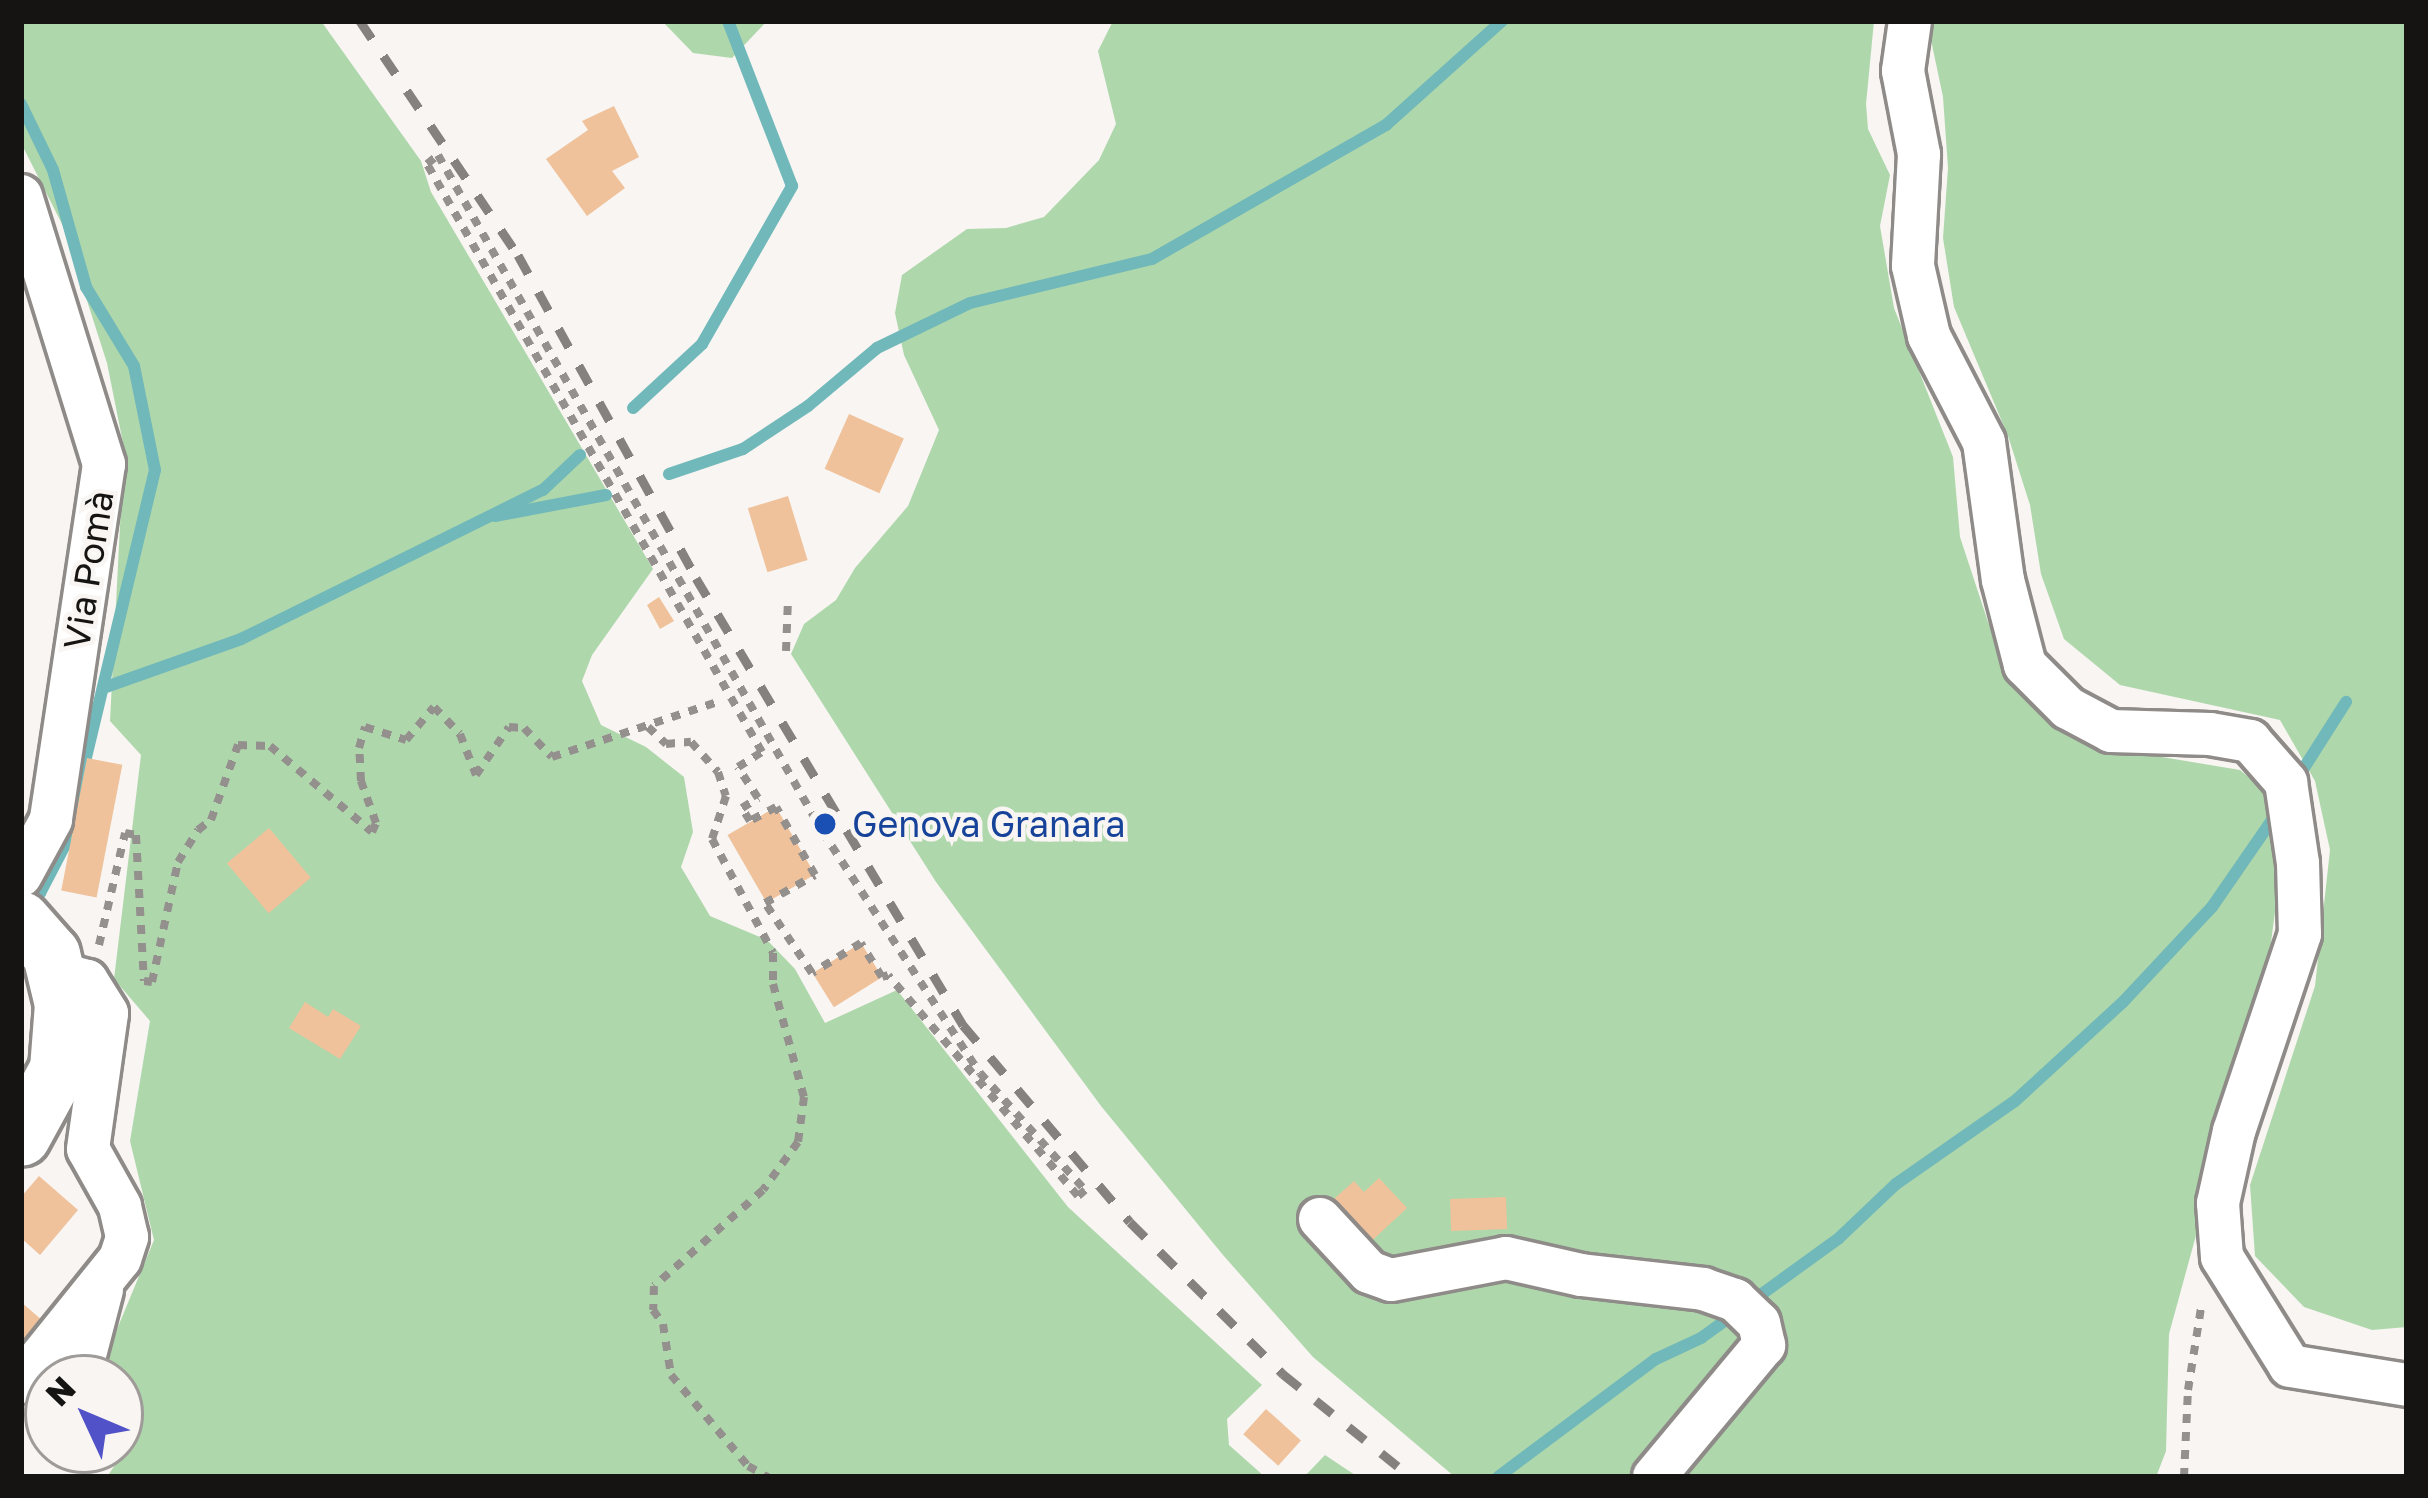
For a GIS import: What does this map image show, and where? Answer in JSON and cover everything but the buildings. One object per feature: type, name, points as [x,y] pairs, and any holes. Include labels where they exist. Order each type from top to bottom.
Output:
[{"type":"street","points":[[1910,21],[1904,71],[1919,154],[1913,266],[1930,337],[1984,442],[2003,580],[2025,665],[2068,708],[2111,731],[2210,734],[2250,741],[2286,782],[2298,863],[2300,934],[2234,1131],[2218,1203],[2222,1258],[2290,1366],[2407,1384]]},
{"type":"street","name":"Via Pomà","points":[[21,196],[104,464],[51,820],[21,875]]},
{"type":"street","points":[[21,1137],[58,1069],[50,952]]},
{"type":"street","points":[[21,1382],[120,1259],[127,1238],[120,1206],[88,1149],[107,1012],[50,952]]},
{"type":"street","points":[[1320,1219],[1369,1272],[1390,1280],[1483,1258],[1506,1258],[1600,1279],[1702,1289],[1735,1300],[1759,1323],[1764,1345],[1654,1477]]},
{"type":"street","points":[[85,1354],[105,1277]]},
{"type":"path","points":[[751,904],[771,911],[812,973],[861,943],[882,977],[888,975],[1078,1196],[1084,1190],[980,1072],[822,831],[438,155],[427,164],[761,752],[738,767],[758,798],[742,808],[750,821],[776,807],[815,875],[765,903],[771,911]]},
{"type":"path","points":[[786,651],[788,599]]},
{"type":"path","points":[[50,952],[110,912],[125,833],[136,835],[144,981],[152,982],[178,862],[198,830],[211,820],[238,745],[270,746],[372,832],[376,823],[361,782],[359,748],[364,727],[406,740],[434,707],[460,734],[476,775],[508,727],[524,728],[552,757],[720,700]]},
{"type":"path","points":[[648,727],[666,744],[691,742],[718,772],[726,796],[712,839],[773,952],[772,984],[804,1097],[798,1142],[763,1190],[670,1266],[654,1286],[653,1310],[663,1324],[671,1376],[748,1466],[768,1477]]},
{"type":"path","points":[[2184,1477],[2198,1325],[2206,1281],[2222,1258]]},
{"type":"green space","points":[[21,21],[321,21],[421,161],[431,192],[653,569],[592,655],[582,681],[601,725],[646,747],[684,777],[693,832],[681,867],[710,916],[767,940],[795,969],[825,1023],[897,990],[1068,1207],[1262,1385],[1227,1419],[1229,1445],[1265,1477],[107,1477],[144,1474],[144,1354],[107,1354],[154,1240],[130,1141],[150,1021],[114,979],[141,755],[110,721],[124,448],[107,363],[63,226],[21,143]]},
{"type":"green space","points":[[662,21],[767,21],[732,58],[693,53]]},
{"type":"green space","points":[[1113,21],[1874,21],[1866,104],[1868,129],[1890,175],[1880,226],[1894,308],[1953,457],[1960,537],[1988,622],[2019,686],[2096,746],[2240,770],[2278,802],[2275,912],[2266,980],[2169,1334],[2166,1451],[2156,1477],[1455,1477],[1313,1357],[1223,1255],[1101,1106],[936,882],[791,654],[804,624],[836,600],[855,568],[908,506],[939,430],[904,355],[895,313],[902,275],[967,229],[1006,228],[1044,217],[1099,160],[1116,124],[1098,51]]},
{"type":"green space","points":[[1927,21],[2407,21],[2407,1327],[2372,1330],[2304,1307],[2255,1256],[2250,1185],[2315,986],[2330,850],[2315,781],[2280,720],[2120,685],[2064,639],[2041,574],[2030,505],[2008,436],[1954,307],[1943,238],[1948,168],[1943,97]]},
{"type":"green space","points":[[1325,1455],[1358,1477],[1304,1477]]},
{"type":"waterway","points":[[633,408],[702,344],[792,186],[728,21]]},
{"type":"waterway","points":[[669,474],[743,449],[808,406],[877,348],[970,303],[1152,259],[1386,125],[1502,21]]},
{"type":"waterway","points":[[21,104],[53,170],[86,287],[134,366],[155,470],[65,845],[40,893],[26,903]]},
{"type":"waterway","points":[[103,688],[241,639],[543,490],[580,455]]},
{"type":"waterway","points":[[495,516],[606,495]]},
{"type":"waterway","points":[[2295,782],[2346,702]]},
{"type":"waterway","points":[[1498,1477],[1656,1359],[1701,1338],[1839,1238],[1896,1184],[2015,1101],[2123,1002],[2212,907],[2279,810]]},
{"type":"railway","points":[[360,21],[518,255],[696,578],[963,1025],[1130,1222],[1283,1374],[1411,1477]]},
{"type":"place","name":"Genova Granara","points":[[825,824]]}]
